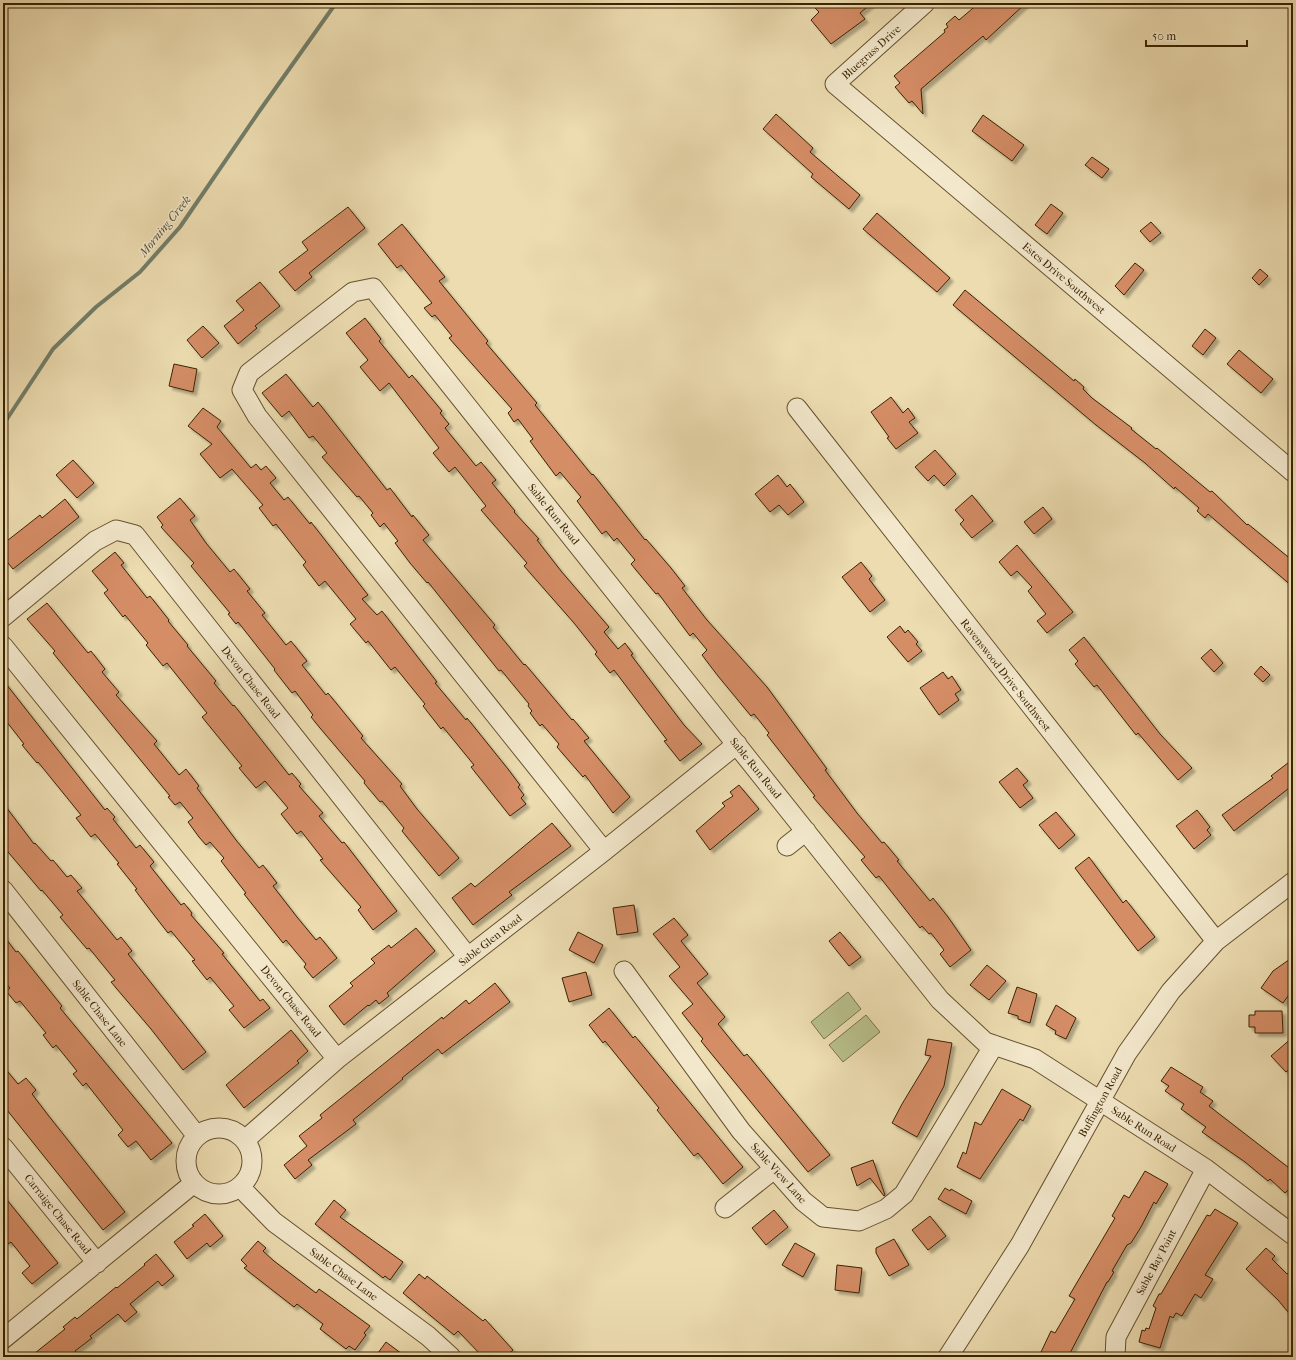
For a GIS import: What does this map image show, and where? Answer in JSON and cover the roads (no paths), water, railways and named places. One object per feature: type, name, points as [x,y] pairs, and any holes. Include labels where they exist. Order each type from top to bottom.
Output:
[{"type":"street","name":"Bluegrass Drive","points":[[835,84],[925,3]]},
{"type":"street","name":"Estes Drive Southwest","points":[[835,84],[1293,472]]},
{"type":"street","name":"Sable Run Road","points":[[604,852],[257,416],[242,390],[249,373],[353,292],[373,288],[940,1000],[985,1042],[1035,1058],[1206,1170],[1293,1235]]},
{"type":"street","name":"Ravenswood Drive Southwest","points":[[797,408],[1216,941]]},
{"type":"street","name":"Devon Chase Road","points":[[3,617],[95,541],[116,530],[135,534],[468,958]]},
{"type":"street","name":"Devon Chase Road","points":[[3,646],[337,1059]]},
{"type":"street","name":"Sable Glen Road","points":[[245,1140],[337,1059],[604,852],[737,744]]},
{"type":"street","points":[[787,846],[806,831]]},
{"type":"street","name":"Buffington Road","points":[[948,1357],[1020,1246],[1127,1053],[1171,991],[1216,941],[1293,882]]},
{"type":"street","name":"Sable Chase Lane","points":[[3,890],[197,1136]]},
{"type":"street","name":"Sable View Lane","points":[[624,971],[741,1130],[803,1201],[824,1217],[859,1221],[886,1208],[904,1194],[994,1044]]},
{"type":"street","points":[[227,1128],[237,1132],[245,1140],[251,1149],[253,1159],[252,1170],[240,1187],[232,1192],[222,1194],[207,1192],[194,1183],[186,1164],[188,1149],[197,1136],[206,1130],[227,1128]]},
{"type":"street","name":"Carraige Chase Road","points":[[3,1147],[97,1263]]},
{"type":"street","points":[[725,1208],[774,1169]]},
{"type":"street","name":"Sable Bay Point","points":[[1115,1357],[1116,1337],[1206,1170]]},
{"type":"street","points":[[3,1339],[194,1183]]},
{"type":"street","name":"Sable Chase Lane","points":[[240,1187],[274,1222],[428,1336],[450,1357]]},
{"type":"waterway","name":"Morning Creek","points":[[3,425],[53,349],[96,307],[140,272],[180,227],[336,3]]}]
